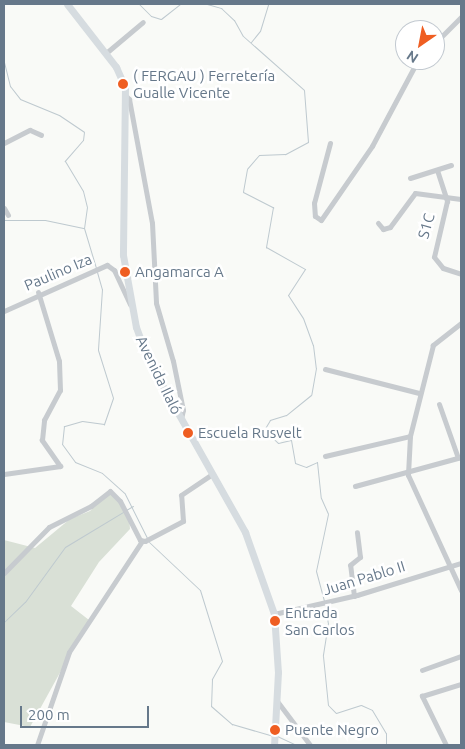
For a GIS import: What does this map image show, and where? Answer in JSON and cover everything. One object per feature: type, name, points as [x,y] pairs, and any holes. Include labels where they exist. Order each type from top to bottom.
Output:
[{"type":"main road","name":"Avenida Ilaló","points":[[67,4],[106,53],[122,77],[125,95],[123,255],[130,304],[147,358],[245,532],[274,614],[277,701],[274,740]]},
{"type":"street","points":[[445,33],[461,17]]},
{"type":"street","points":[[106,53],[143,22]]},
{"type":"street","points":[[330,143],[315,196],[315,216],[321,220],[372,146],[413,70]]},
{"type":"street","points":[[125,95],[129,100],[152,223],[156,303],[183,410],[180,419]]},
{"type":"street","points":[[4,143],[30,130],[41,135]]},
{"type":"street","points":[[410,178],[451,165]]},
{"type":"street","name":"S1C","points":[[437,170],[447,198],[432,251],[437,264],[461,274]]},
{"type":"street","points":[[378,223],[383,229],[390,227],[414,192],[461,199]]},
{"type":"street","points":[[4,208],[8,215]]},
{"type":"street","name":"Paulino Iza","points":[[4,311],[38,292],[107,265],[114,270],[130,304]]},
{"type":"street","points":[[4,474],[60,466],[42,440],[44,420],[60,390],[56,351],[38,292]]},
{"type":"street","points":[[461,323],[433,344],[419,393],[410,436],[408,475],[461,590]]},
{"type":"street","points":[[325,369],[419,393]]},
{"type":"street","points":[[355,486],[408,475],[460,458],[439,404]]},
{"type":"street","points":[[325,456],[410,436]]},
{"type":"street","points":[[37,745],[69,652],[143,541],[183,521],[180,495],[212,474]]},
{"type":"street","points":[[4,573],[49,526],[91,506],[110,491],[120,501],[143,541]]},
{"type":"street","points":[[354,596],[350,565],[360,557],[357,532]]},
{"type":"street","name":"Juan Pablo II","points":[[274,614],[354,596],[449,565],[461,563]]},
{"type":"street","points":[[422,670],[461,656]]},
{"type":"street","points":[[446,745],[422,696],[461,684]]},
{"type":"street","points":[[277,701],[310,745]]},
{"type":"shaded area","points":[[109,493],[121,501],[129,516],[130,529],[99,562],[71,606],[89,620],[30,727],[4,722],[4,540],[35,548],[70,519],[90,511]]},
{"type":"waterway","points":[[139,4],[151,16],[161,19],[180,4]]},
{"type":"waterway","points":[[207,4],[221,8],[234,20],[243,36],[304,90],[308,142],[285,154],[259,155],[247,169],[243,192],[273,207],[266,247],[305,269],[288,295],[303,318],[313,345],[316,368],[311,395],[286,415],[270,420],[264,430],[278,443],[291,440],[295,463],[306,467],[317,462],[321,498],[328,514],[316,571],[324,601]]},
{"type":"waterway","points":[[251,42],[260,31],[268,4]]},
{"type":"waterway","points":[[4,62],[10,86],[20,99],[59,115],[84,132],[83,140],[65,161],[83,191],[87,207],[84,228],[96,268]]},
{"type":"waterway","points":[[4,220],[45,220],[83,228]]},
{"type":"waterway","points":[[97,272],[102,289],[98,350],[113,398],[104,424],[82,421],[64,426],[62,444],[75,462],[102,473],[125,494],[147,538]]},
{"type":"waterway","points":[[126,510],[133,506]]},
{"type":"waterway","points":[[4,622],[25,602],[65,547],[123,512]]},
{"type":"waterway","points":[[149,542],[200,590],[222,661],[212,679],[211,706],[232,724],[273,736]]},
{"type":"waterway","points":[[325,605],[328,623],[323,656],[328,705],[336,713],[361,705],[372,710],[386,733],[386,745]]},
{"type":"waterway","points":[[277,736],[296,745]]},
{"type":"place","name":"( FERGAU ) Ferretería Gualle Vicente","points":[[123,84]]},
{"type":"place","name":"Angamarca A","points":[[125,272]]},
{"type":"place","name":"Escuela Rusvelt","points":[[188,433]]},
{"type":"place","name":"Entrada San Carlos","points":[[275,621]]},
{"type":"place","name":"Puente Negro","points":[[275,730]]}]
